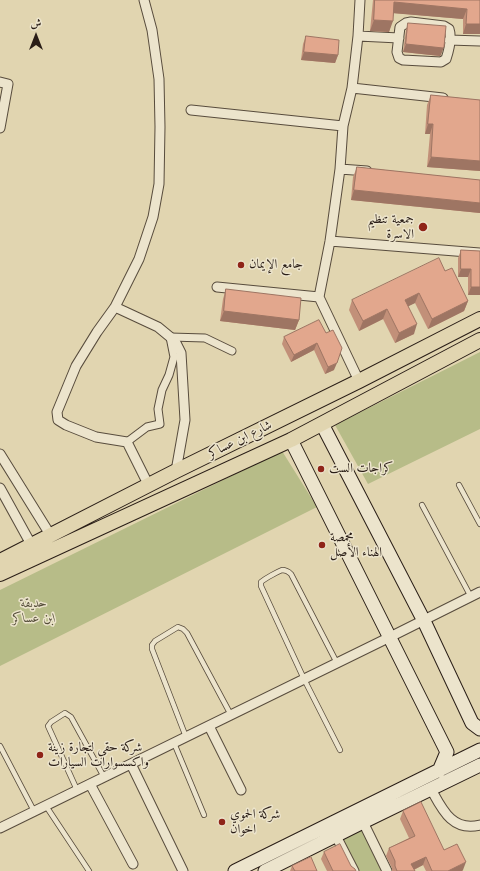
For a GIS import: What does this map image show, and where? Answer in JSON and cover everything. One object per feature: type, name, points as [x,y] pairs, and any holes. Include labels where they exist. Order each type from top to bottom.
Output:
[{"type":"main road","name":"شارع ابن عساكر","points":[[0,561],[480,319]]},
{"type":"main road","name":"شارع ابن عساكر","points":[[0,574],[292,440],[480,340]]},
{"type":"main road","points":[[322,424],[424,620],[472,723],[480,729]]},
{"type":"main road","points":[[292,440],[447,752],[439,771]]},
{"type":"main road","points":[[235,871],[480,750]]},
{"type":"main road","points":[[265,871],[283,867],[336,836],[480,765]]},
{"type":"street","points":[[144,0],[152,30],[159,79],[159,184],[153,217],[139,259],[115,307],[97,332],[76,366],[57,412],[58,420],[66,426],[96,437],[127,442],[147,427],[160,424],[158,409],[162,390],[170,374],[174,357],[170,337]]},
{"type":"street","points":[[359,381],[319,297],[330,241],[340,168],[343,126],[352,88],[358,36],[360,0]]},
{"type":"street","points":[[411,22],[444,26],[449,29],[450,40],[446,59],[442,62],[403,60],[398,58],[397,52],[400,27],[406,23],[411,22]]},
{"type":"street","points":[[358,36],[398,38]]},
{"type":"street","points":[[450,40],[480,41]]},
{"type":"street","points":[[0,82],[8,84],[0,128]]},
{"type":"street","points":[[352,88],[450,99]]},
{"type":"street","points":[[191,110],[343,126]]},
{"type":"street","points":[[340,168],[379,173]]},
{"type":"street","points":[[330,241],[480,253]]},
{"type":"street","points":[[217,287],[319,297]]},
{"type":"street","points":[[115,307],[158,327],[175,341],[181,353],[185,420],[176,471]]},
{"type":"street","points":[[170,337],[205,338],[232,351]]},
{"type":"street","points":[[127,442],[149,486]]},
{"type":"street","points":[[0,454],[51,536]]},
{"type":"street","points":[[0,488],[32,546]]},
{"type":"street","points":[[0,828],[480,592]]},
{"type":"street","points":[[209,726],[241,790]]},
{"type":"street","points":[[131,764],[183,871]]},
{"type":"street","points":[[90,784],[133,864]]},
{"type":"street","points":[[430,789],[445,814],[451,820],[467,826],[480,825]]},
{"type":"street","points":[[364,822],[387,871]]},
{"type":"street","points":[[336,836],[354,871]]},
{"type":"lane","points":[[458,485],[480,524]]},
{"type":"lane","points":[[422,505],[470,597]]},
{"type":"lane","points":[[338,663],[292,574],[283,570],[261,582],[261,586],[304,679],[340,750]]},
{"type":"lane","points":[[186,737],[152,649],[152,645],[155,641],[178,628],[183,629],[187,634],[231,715]]},
{"type":"lane","points":[[77,790],[48,726],[51,722],[65,713],[72,717],[104,777]]},
{"type":"lane","points":[[174,743],[204,815]]},
{"type":"lane","points":[[0,746],[34,811]]},
{"type":"lane","points":[[46,805],[89,871]]},
{"type":"green space","points":[[480,352],[480,429],[368,484],[335,425]]},
{"type":"green space","name":"حديقة ابن عساكر","points":[[282,451],[317,507],[0,666],[0,590]]},
{"type":"green space","points":[[363,829],[383,871],[357,871],[342,839]]},
{"type":"building","points":[[375,0],[480,0],[480,24],[466,24],[467,9],[394,2],[393,21],[374,20]]},
{"type":"building","points":[[408,23],[446,26],[444,47],[406,44]]},
{"type":"building","points":[[306,36],[339,40],[338,55],[304,52]]},
{"type":"building","points":[[431,95],[480,100],[480,161],[431,157],[433,124],[428,124]]},
{"type":"building","points":[[357,167],[480,180],[480,203],[354,190]]},
{"type":"building","points":[[461,250],[480,251],[480,287],[471,287],[471,269],[461,269]]},
{"type":"building","points":[[439,258],[445,271],[452,268],[468,301],[432,319],[419,293],[405,300],[417,324],[399,333],[387,309],[363,321],[352,300]]},
{"type":"building","points":[[226,289],[301,298],[299,320],[224,311]]},
{"type":"building","points":[[319,320],[326,333],[333,330],[342,348],[337,363],[328,367],[317,343],[294,355],[284,337]]},
{"type":"building","points":[[421,802],[444,850],[457,844],[466,862],[448,871],[432,871],[426,857],[411,864],[415,871],[397,871],[395,861],[389,848],[415,836],[403,811]]},
{"type":"building","points":[[340,844],[351,866],[356,871],[333,871],[324,852]]},
{"type":"building","points":[[311,857],[317,871],[295,871],[292,866]]},
{"type":"place","name":"جمعية تنظيم الاسرة","points":[[423,227]]},
{"type":"place","name":"جامع الإيمان","points":[[241,265]]},
{"type":"place","name":"كراجات الست","points":[[321,469]]},
{"type":"place","name":"محمصة الهناء الأصل","points":[[322,545]]},
{"type":"place","name":"شركة حقي لتجارة زينة واكسسوارات السيارات","points":[[40,755]]},
{"type":"place","name":"شركة الحموي اخوان","points":[[222,822]]}]
